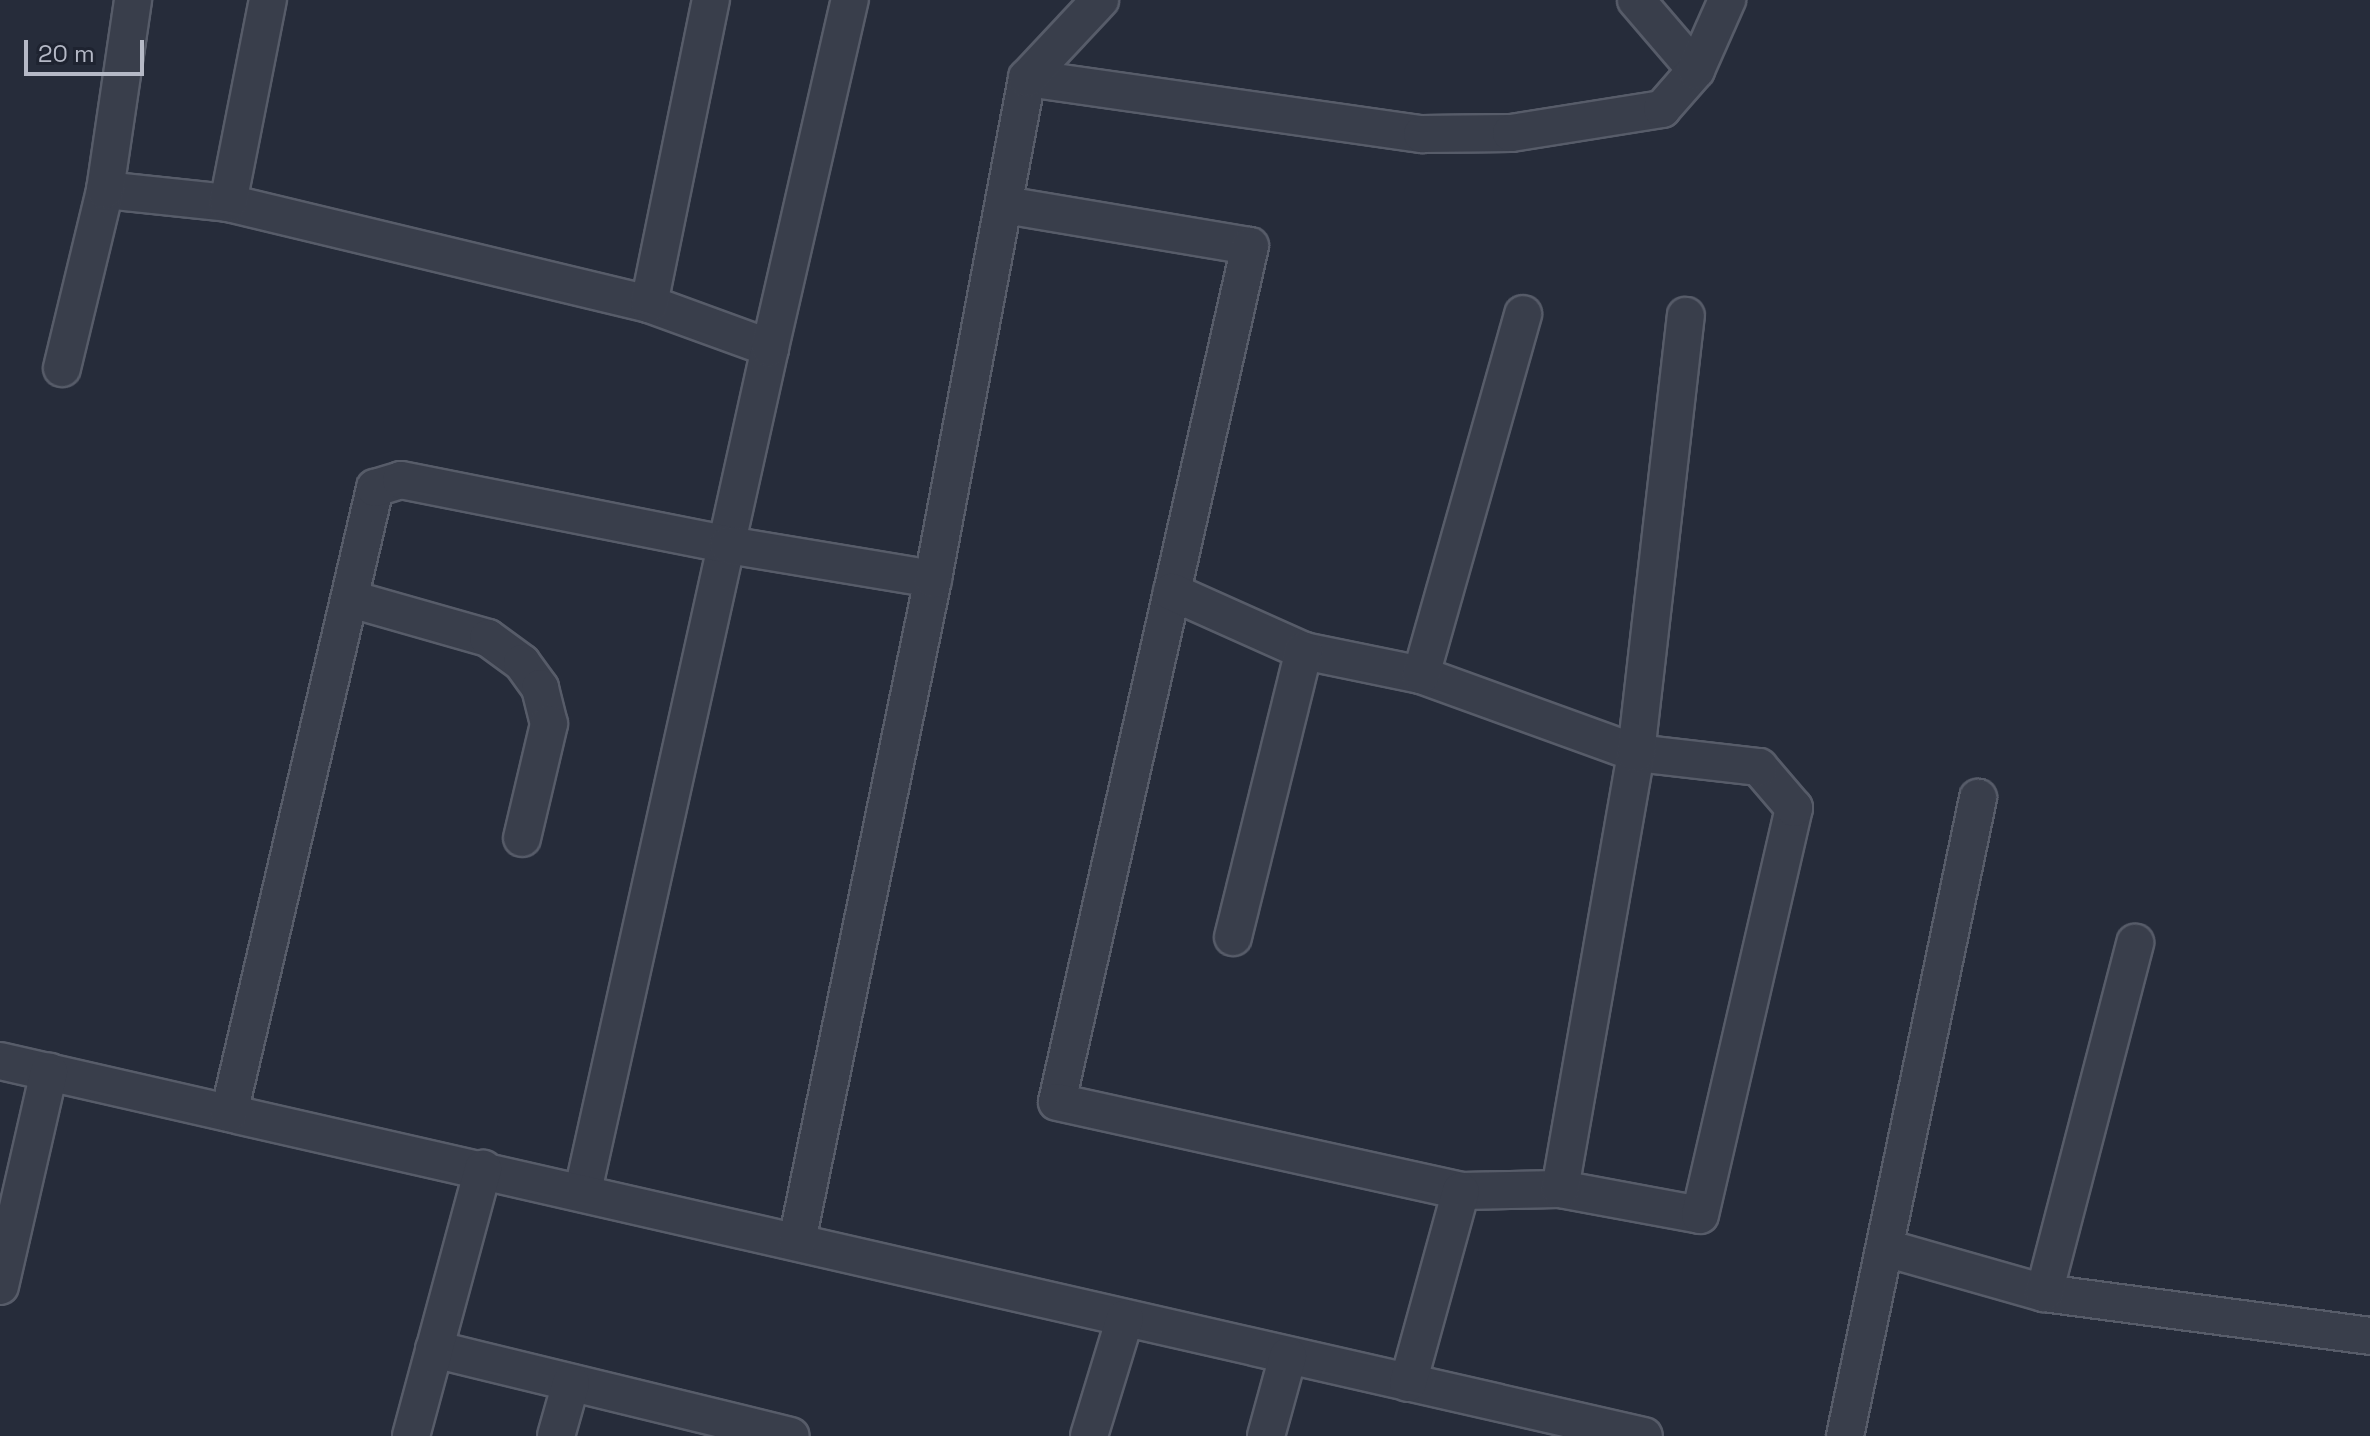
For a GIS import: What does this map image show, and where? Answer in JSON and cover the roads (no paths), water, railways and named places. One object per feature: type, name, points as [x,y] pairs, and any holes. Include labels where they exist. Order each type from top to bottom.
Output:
[{"type":"street","points":[[62,368],[105,190],[133,0]]},
{"type":"street","points":[[228,203],[268,0]]},
{"type":"street","points":[[649,304],[711,0]]},
{"type":"street","points":[[583,1191],[850,0]]},
{"type":"street","points":[[1636,0],[1696,70]]},
{"type":"street","points":[[1027,78],[1422,134],[1511,133],[1662,109],[1696,70],[1727,0]]},
{"type":"street","points":[[797,1241],[933,579],[1027,78],[1093,1]]},
{"type":"street","points":[[105,190],[228,203],[649,304],[770,348]]},
{"type":"street","points":[[1005,205],[1250,246],[1057,1102],[1461,1191],[1560,1189],[1700,1215],[1794,808],[1759,767],[1636,753],[1421,675],[1304,651],[1172,592]]},
{"type":"street","points":[[1421,675],[1523,314]]},
{"type":"street","points":[[1560,1189],[1636,753],[1686,316]]},
{"type":"street","points":[[229,1113],[375,488],[401,480],[728,545],[933,579]]},
{"type":"street","points":[[351,599],[488,638],[522,663],[540,688],[549,724],[522,838]]},
{"type":"street","points":[[1233,937],[1304,651]]},
{"type":"street","points":[[1845,1436],[1978,798]]},
{"type":"street","points":[[2044,1293],[2135,943]]},
{"type":"street","points":[[0,1061],[583,1191],[1644,1436]]},
{"type":"street","points":[[0,1286],[49,1072]]},
{"type":"street","points":[[411,1436],[483,1169]]},
{"type":"street","points":[[1408,1383],[1461,1191]]},
{"type":"street","points":[[1886,1248],[2044,1293],[2370,1336]]},
{"type":"street","points":[[1089,1436],[1125,1318]]},
{"type":"street","points":[[434,1349],[791,1436]]},
{"type":"street","points":[[1266,1436],[1288,1356]]},
{"type":"street","points":[[556,1436],[571,1383]]}]
